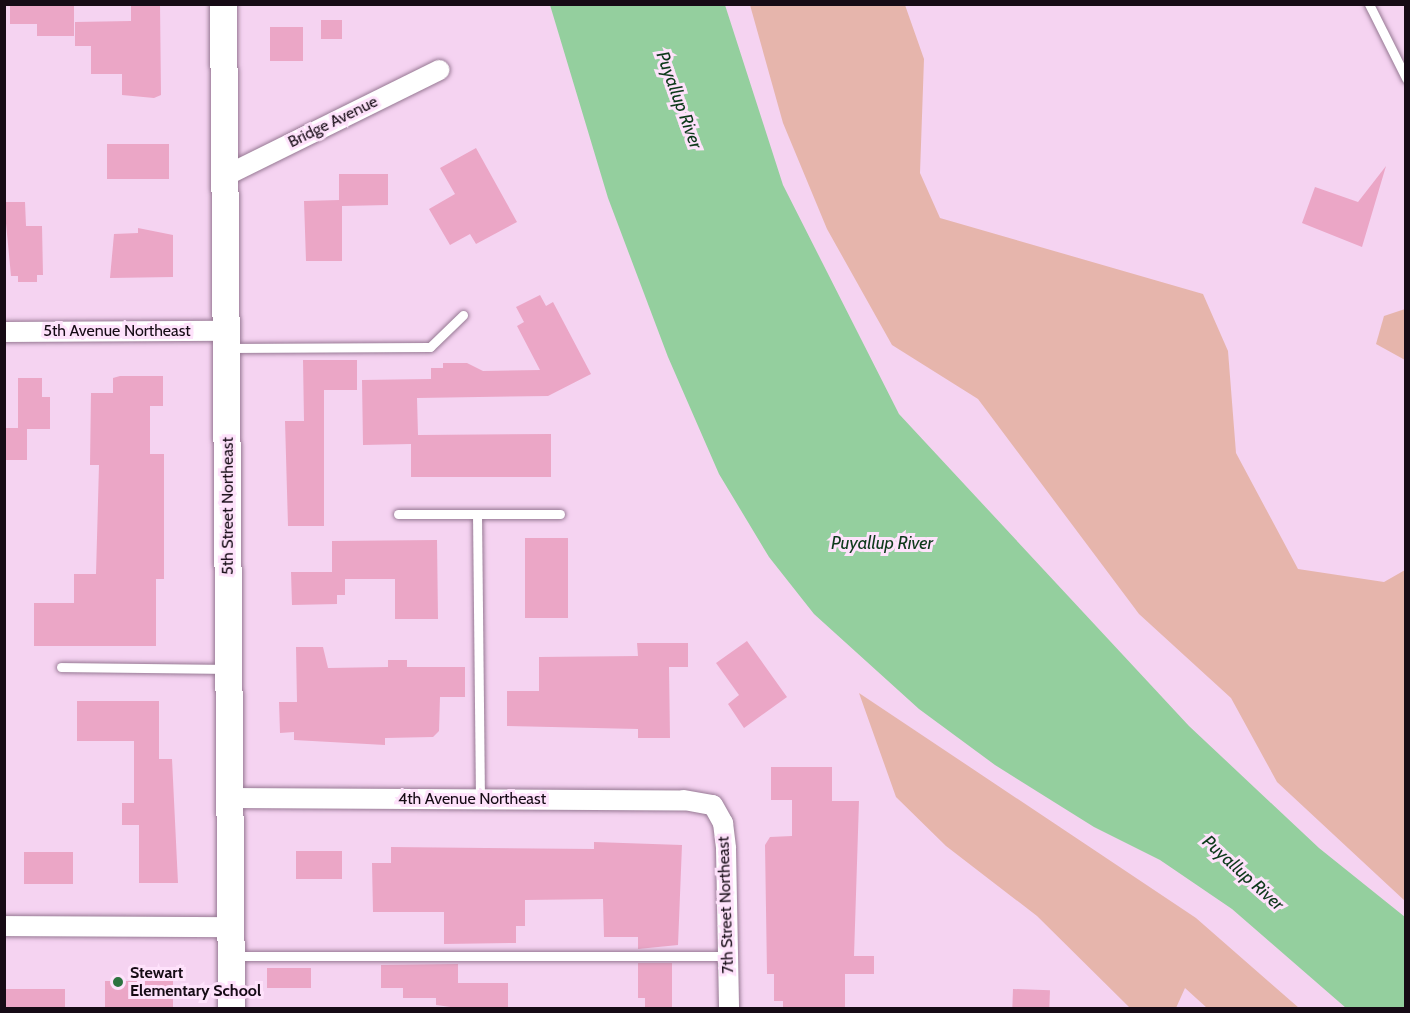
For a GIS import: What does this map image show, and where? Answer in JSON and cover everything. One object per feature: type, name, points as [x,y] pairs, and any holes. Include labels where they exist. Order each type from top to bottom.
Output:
[{"type":"street","name":"5th Street Northeast","points":[[223,4],[227,175],[231,1008]]},
{"type":"street","name":"Bridge Avenue","points":[[227,175],[439,70]]},
{"type":"street","name":"5th Avenue Northeast","points":[[4,332],[228,340]]},
{"type":"street","name":"4th Avenue Northeast","points":[[230,798],[684,800],[713,805]]},
{"type":"street","name":"7th Street Northeast","points":[[713,805],[723,823],[726,849],[729,1008]]},
{"type":"street","points":[[4,926],[231,927]]},
{"type":"lane","points":[[1369,4],[1406,78]]},
{"type":"lane","points":[[228,340],[430,347],[463,315]]},
{"type":"lane","points":[[398,514],[560,514]]},
{"type":"lane","points":[[477,514],[480,799]]},
{"type":"lane","points":[[62,667],[230,669]]},
{"type":"lane","points":[[231,956],[729,956]]},
{"type":"shaded area","points":[[750,5],[905,5],[924,59],[920,173],[940,218],[1203,294],[1228,351],[1236,453],[1298,569],[1384,582],[1405,570],[1405,901],[1277,782],[1231,698],[1139,614],[978,399],[892,345],[827,229],[783,123]]},
{"type":"shaded area","points":[[1406,309],[1405,360],[1376,344],[1384,316]]},
{"type":"shaded area","points":[[859,693],[1196,918],[1299,1008],[1207,1008],[1185,988],[1176,1008],[1130,1008],[1037,916],[946,846],[896,797]]},
{"type":"water","name":"Puyallup River","points":[[550,5],[725,5],[783,185],[899,414],[1189,726],[1319,848],[1405,917],[1405,1008],[1346,1008],[1232,909],[1160,860],[1094,827],[995,765],[919,709],[814,614],[769,557],[719,474],[668,357],[608,198]]},
{"type":"building","points":[[10,4],[74,4],[74,36],[37,36],[37,24],[10,24]]},
{"type":"building","points":[[131,4],[160,4],[161,95],[154,98],[122,95],[122,74],[91,74],[91,46],[75,46],[75,22],[131,21]]},
{"type":"building","points":[[321,20],[342,20],[342,39],[321,39]]},
{"type":"building","points":[[270,27],[303,27],[303,61],[270,61]]},
{"type":"building","points":[[107,144],[169,144],[169,179],[107,179]]},
{"type":"building","points":[[476,148],[517,222],[476,244],[470,234],[450,245],[429,209],[455,194],[440,168]]},
{"type":"building","points":[[1386,166],[1362,247],[1302,223],[1315,187],[1358,202]]},
{"type":"building","points":[[339,174],[388,174],[388,205],[342,206],[342,261],[306,261],[304,201],[339,200]]},
{"type":"building","points":[[4,202],[25,202],[26,226],[42,226],[43,275],[37,275],[37,282],[18,282],[18,276],[11,276]]},
{"type":"building","points":[[138,228],[173,235],[173,277],[110,278],[114,234],[138,233]]},
{"type":"building","points":[[540,295],[546,306],[553,302],[591,374],[548,396],[417,398],[418,435],[551,434],[551,477],[411,477],[411,444],[363,445],[362,380],[431,379],[431,368],[443,368],[443,363],[467,363],[483,371],[540,370],[517,326],[524,322],[516,307]]},
{"type":"building","points":[[303,360],[357,360],[357,390],[324,390],[324,526],[288,526],[285,421],[304,421]]},
{"type":"building","points":[[163,376],[163,406],[150,406],[150,454],[164,454],[164,579],[156,579],[156,646],[34,646],[34,603],[74,603],[74,574],[96,574],[99,465],[90,465],[91,393],[113,393],[113,378]]},
{"type":"building","points":[[18,378],[42,378],[42,397],[50,397],[50,429],[27,429],[27,460],[4,460],[4,428],[18,428]]},
{"type":"building","points":[[525,538],[568,538],[568,618],[525,618]]},
{"type":"building","points":[[437,540],[438,619],[395,619],[395,579],[345,579],[345,595],[337,595],[337,604],[292,605],[291,572],[332,572],[332,541]]},
{"type":"building","points":[[747,641],[787,697],[744,728],[728,704],[739,695],[716,663]]},
{"type":"building","points":[[637,643],[688,643],[688,667],[669,667],[670,738],[638,738],[638,729],[507,726],[507,691],[539,691],[539,657],[638,656]]},
{"type":"building","points":[[296,647],[323,647],[328,668],[388,667],[388,660],[407,660],[407,667],[465,667],[465,697],[440,697],[439,731],[433,737],[385,738],[385,745],[294,740],[294,732],[280,733],[279,702],[297,702]]},
{"type":"building","points":[[77,701],[159,701],[159,759],[172,759],[178,883],[139,883],[139,825],[122,825],[122,803],[134,803],[134,741],[77,741]]},
{"type":"building","points":[[771,767],[832,767],[832,801],[859,801],[854,956],[874,956],[874,974],[845,974],[845,1008],[783,1008],[783,1001],[774,1001],[774,974],[767,974],[765,845],[770,837],[792,836],[792,800],[771,800]]},
{"type":"building","points":[[594,842],[682,845],[678,945],[638,949],[638,937],[604,937],[603,899],[525,900],[525,926],[516,926],[516,943],[444,944],[444,912],[373,912],[372,863],[391,863],[391,847],[594,849]]},
{"type":"building","points":[[296,851],[342,851],[342,879],[296,879]]},
{"type":"building","points":[[24,852],[73,852],[73,884],[24,884]]},
{"type":"building","points":[[638,963],[672,963],[672,1008],[645,1008],[645,998],[638,998]]},
{"type":"building","points":[[458,964],[458,983],[508,983],[508,1008],[458,1008],[436,1005],[436,998],[403,998],[403,988],[381,988],[381,965]]},
{"type":"building","points":[[267,968],[311,968],[311,988],[267,988]]},
{"type":"building","name":"Stewart Elementary School","points":[[105,981],[173,981],[173,1008],[105,1008]]},
{"type":"building","points":[[4,989],[65,989],[65,1008],[4,1008]]},
{"type":"building","points":[[1013,989],[1050,990],[1049,1008],[1012,1008]]},
{"type":"place","name":"Stewart Elementary School","points":[[118,982]]}]
